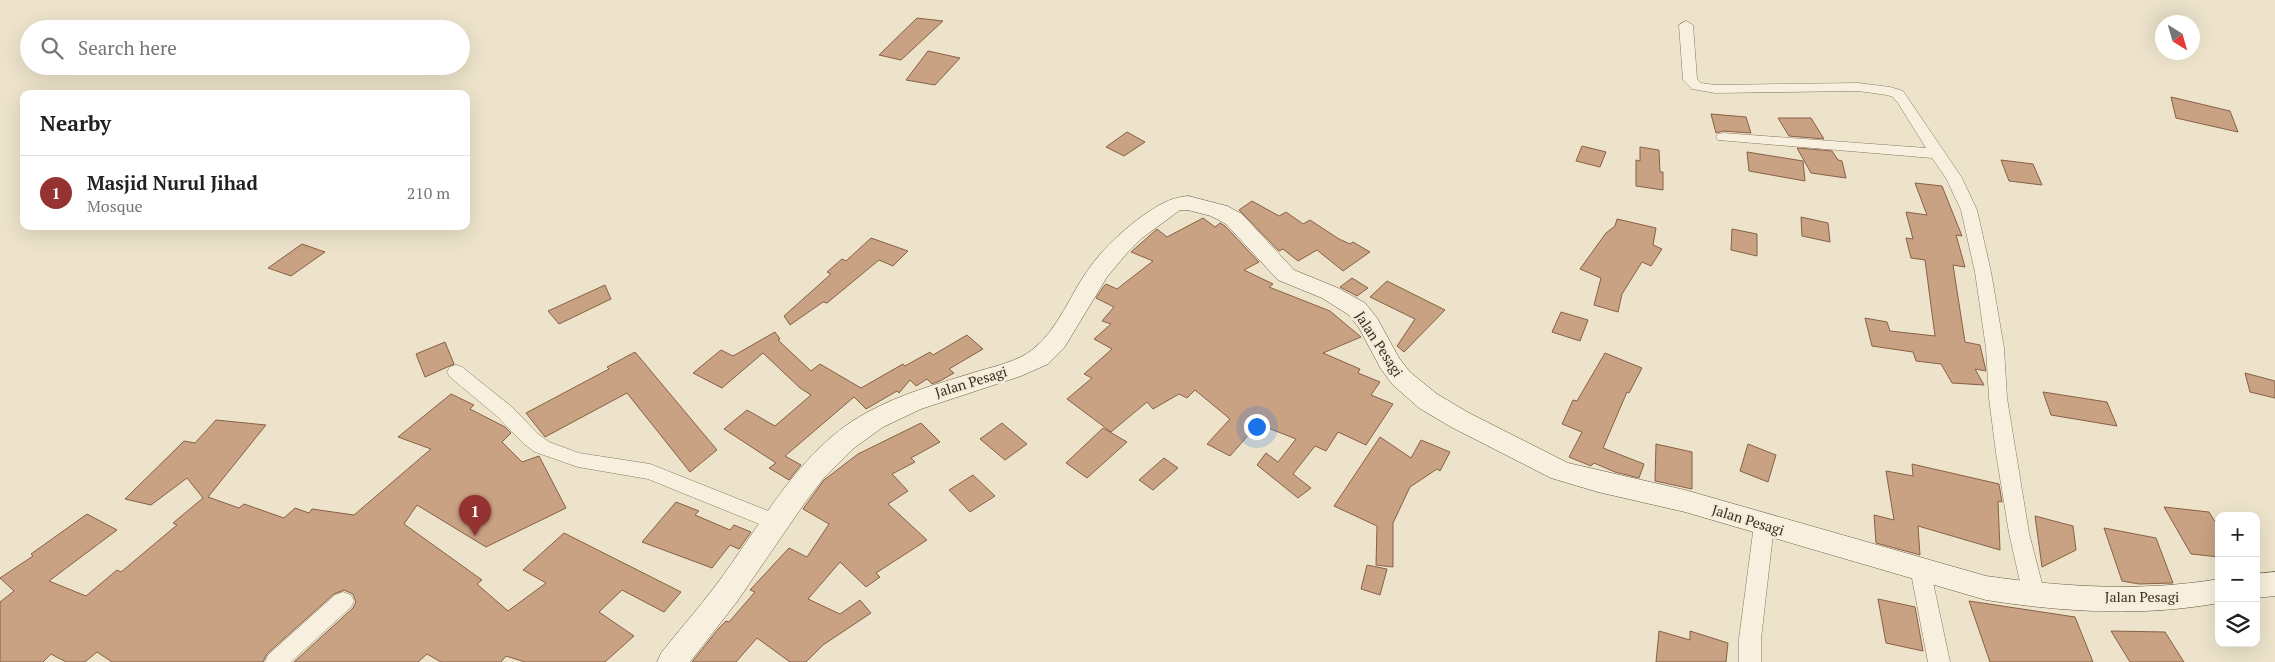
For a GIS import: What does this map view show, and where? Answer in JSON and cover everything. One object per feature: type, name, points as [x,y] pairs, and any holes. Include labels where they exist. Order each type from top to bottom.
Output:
[{"type":"street","points":[[1686,25],[1690,80],[1698,86],[1715,89],[1883,89],[1898,94],[1954,178],[1969,210],[1983,272],[1995,348],[1998,398],[2007,462],[2019,533],[2034,595]]},
{"type":"street","points":[[1723,137],[1939,154]]},
{"type":"street","name":"Jalan Pesagi","points":[[672,662],[726,594],[774,522],[814,472],[845,441],[874,420],[912,402],[1012,370],[1039,358],[1056,342],[1098,272],[1119,248],[1134,233],[1164,211],[1175,204],[1188,203],[1219,211],[1234,219],[1286,275],[1297,282],[1330,293],[1358,309],[1401,378],[1428,401],[1460,420],[1560,471],[1598,482],[1685,500],[1839,547],[1920,568],[1986,588],[2034,595],[2151,600],[2215,592]]},
{"type":"street","points":[[456,372],[500,408],[531,439],[542,447],[578,460],[650,472],[774,522]]},
{"type":"street","points":[[1750,662],[1750,638],[1764,525]]},
{"type":"street","points":[[1920,568],[1939,662]]},
{"type":"street","points":[[2260,586],[2275,584]]},
{"type":"street","points":[[276,662],[344,601]]},
{"type":"building","points":[[917,18],[943,21],[901,60],[879,55]]},
{"type":"building","points":[[928,51],[960,58],[935,85],[906,80]]},
{"type":"building","points":[[2171,97],[2230,111],[2238,132],[2176,118]]},
{"type":"building","points":[[1711,114],[1746,117],[1751,133],[1723,131],[1716,133]]},
{"type":"building","points":[[1778,118],[1811,118],[1824,139],[1789,136]]},
{"type":"building","points":[[1127,132],[1145,142],[1124,156],[1106,147]]},
{"type":"building","points":[[1582,146],[1606,152],[1600,167],[1576,161]]},
{"type":"building","points":[[1640,147],[1659,150],[1660,172],[1663,172],[1663,190],[1636,186],[1636,160],[1640,161]]},
{"type":"building","points":[[1797,148],[1832,151],[1838,160],[1842,161],[1846,178],[1811,173]]},
{"type":"building","points":[[1747,152],[1803,161],[1805,181],[1749,171]]},
{"type":"building","points":[[2001,160],[2033,164],[2042,185],[2009,181]]},
{"type":"building","points":[[1915,183],[1942,186],[1962,236],[1956,235],[1965,267],[1953,265],[1965,342],[1980,345],[1986,371],[1975,369],[1984,385],[1952,383],[1941,364],[1916,361],[1913,352],[1872,346],[1865,318],[1887,322],[1890,331],[1935,336],[1925,260],[1911,258],[1906,238],[1913,239],[1906,212],[1927,215]]},
{"type":"building","points":[[1252,201],[1279,216],[1286,212],[1303,224],[1310,220],[1339,239],[1350,244],[1353,242],[1370,252],[1343,271],[1317,250],[1298,261],[1283,249],[1279,251],[1239,210]]},
{"type":"building","points":[[1801,217],[1828,223],[1830,242],[1802,236]]},
{"type":"building","points":[[1203,218],[1215,227],[1220,223],[1225,226],[1259,262],[1244,270],[1273,284],[1269,287],[1330,311],[1361,337],[1323,353],[1360,369],[1358,373],[1380,382],[1371,395],[1393,404],[1366,445],[1338,432],[1326,451],[1315,446],[1293,474],[1311,488],[1298,498],[1257,465],[1266,453],[1278,462],[1296,439],[1258,424],[1230,456],[1207,444],[1230,419],[1195,390],[1187,398],[1179,394],[1153,409],[1147,402],[1111,432],[1067,399],[1092,378],[1084,374],[1112,349],[1094,339],[1111,324],[1102,321],[1114,307],[1096,298],[1104,286],[1106,284],[1117,289],[1153,261],[1131,252],[1157,229],[1167,237]]},
{"type":"building","points":[[1617,219],[1656,228],[1653,245],[1662,249],[1651,266],[1642,262],[1622,294],[1618,312],[1594,305],[1601,278],[1580,269],[1606,233],[1615,226]]},
{"type":"building","points":[[1732,229],[1757,234],[1757,256],[1731,250]]},
{"type":"building","points":[[871,238],[908,251],[893,266],[879,260],[827,303],[823,302],[790,325],[784,316],[831,274],[827,272],[842,259],[846,261]]},
{"type":"building","points":[[302,244],[325,252],[291,276],[268,268]]},
{"type":"building","points":[[1352,278],[1368,288],[1357,296],[1340,287]]},
{"type":"building","points":[[1387,281],[1445,310],[1404,352],[1397,346],[1415,319],[1370,297]]},
{"type":"building","points":[[605,285],[611,299],[559,324],[548,311]]},
{"type":"building","points":[[1561,312],[1588,320],[1580,341],[1552,332]]},
{"type":"building","points":[[775,332],[780,339],[778,340],[811,371],[820,364],[861,388],[903,364],[905,366],[930,352],[933,355],[967,335],[983,349],[949,369],[954,373],[940,381],[932,384],[927,379],[916,386],[910,380],[899,393],[897,391],[866,409],[854,397],[785,456],[801,465],[789,480],[769,468],[776,463],[724,429],[747,410],[775,426],[811,395],[800,388],[763,353],[722,388],[693,373],[721,350],[733,356]]},
{"type":"building","points":[[445,342],[454,364],[425,377],[416,354]]},
{"type":"building","points":[[635,352],[717,450],[690,472],[627,393],[545,437],[526,413],[609,369],[607,367]]},
{"type":"building","points":[[1605,353],[1642,368],[1629,393],[1627,392],[1603,448],[1644,464],[1639,478],[1615,472],[1594,463],[1591,466],[1569,457],[1582,432],[1562,424],[1573,400],[1577,401]]},
{"type":"building","points":[[2245,373],[2275,381],[2275,398],[2250,392]]},
{"type":"building","points":[[2043,392],[2107,402],[2117,426],[2051,415]]},
{"type":"building","points":[[451,394],[474,405],[470,409],[505,427],[511,433],[502,442],[522,462],[539,456],[566,508],[486,547],[417,505],[404,524],[482,580],[477,584],[508,611],[546,583],[523,570],[564,533],[681,592],[664,612],[622,590],[599,612],[634,636],[605,662],[525,662],[506,656],[501,662],[441,662],[427,654],[418,662],[294,662],[353,608],[356,602],[353,594],[344,590],[334,594],[267,654],[263,662],[112,662],[97,652],[85,662],[66,662],[51,654],[43,662],[0,662],[0,602],[14,591],[0,578],[33,556],[31,554],[87,514],[117,530],[49,581],[86,596],[117,570],[121,572],[177,525],[173,523],[203,498],[187,478],[151,505],[125,499],[184,441],[195,443],[216,420],[266,425],[208,497],[239,508],[244,504],[284,518],[295,508],[309,513],[312,509],[354,515],[431,449],[398,437]]},
{"type":"building","points":[[921,423],[940,442],[911,458],[915,462],[892,474],[908,491],[888,504],[927,540],[876,573],[880,577],[866,587],[840,562],[808,599],[840,614],[860,600],[871,613],[823,645],[806,662],[790,662],[757,638],[736,662],[692,662],[719,628],[726,621],[729,622],[755,592],[750,590],[789,548],[807,557],[829,524],[803,509],[824,480],[858,454]]},
{"type":"building","points":[[1002,423],[1027,444],[1005,460],[980,439]]},
{"type":"building","points":[[1103,428],[1127,442],[1087,478],[1066,463]]},
{"type":"building","points":[[1380,437],[1411,458],[1421,440],[1450,452],[1440,471],[1437,469],[1410,487],[1393,523],[1393,567],[1376,565],[1377,526],[1334,506]]},
{"type":"building","points":[[1656,444],[1692,452],[1692,489],[1655,481]]},
{"type":"building","points":[[1748,444],[1776,455],[1768,482],[1740,471]]},
{"type":"building","points":[[1164,458],[1178,468],[1153,490],[1139,480]]},
{"type":"building","points":[[1912,464],[1999,484],[2002,502],[1998,501],[2000,550],[1918,526],[1920,555],[1876,543],[1874,515],[1894,520],[1886,471],[1913,476]]},
{"type":"building","points":[[973,475],[995,496],[970,512],[949,490]]},
{"type":"building","points":[[676,502],[699,511],[695,515],[730,530],[734,525],[751,532],[739,549],[730,545],[712,568],[642,542]]},
{"type":"building","points":[[2164,507],[2209,512],[2215,522],[2215,557],[2191,554]]},
{"type":"building","points":[[2035,516],[2073,526],[2076,550],[2042,567]]},
{"type":"building","points":[[2104,528],[2156,538],[2173,583],[2139,584],[2122,581]]},
{"type":"building","points":[[1367,565],[1387,569],[1380,595],[1361,589]]},
{"type":"building","points":[[1878,599],[1915,607],[1923,651],[1886,643]]},
{"type":"building","points":[[1969,601],[2075,617],[2093,662],[1990,662]]},
{"type":"building","points":[[1659,631],[1690,640],[1690,631],[1728,643],[1726,662],[1656,662]]},
{"type":"building","points":[[2111,631],[2165,632],[2184,662],[2130,662]]},
{"type":"place","name":"Masjid Nurul Jihad","points":[[475,536]]}]
